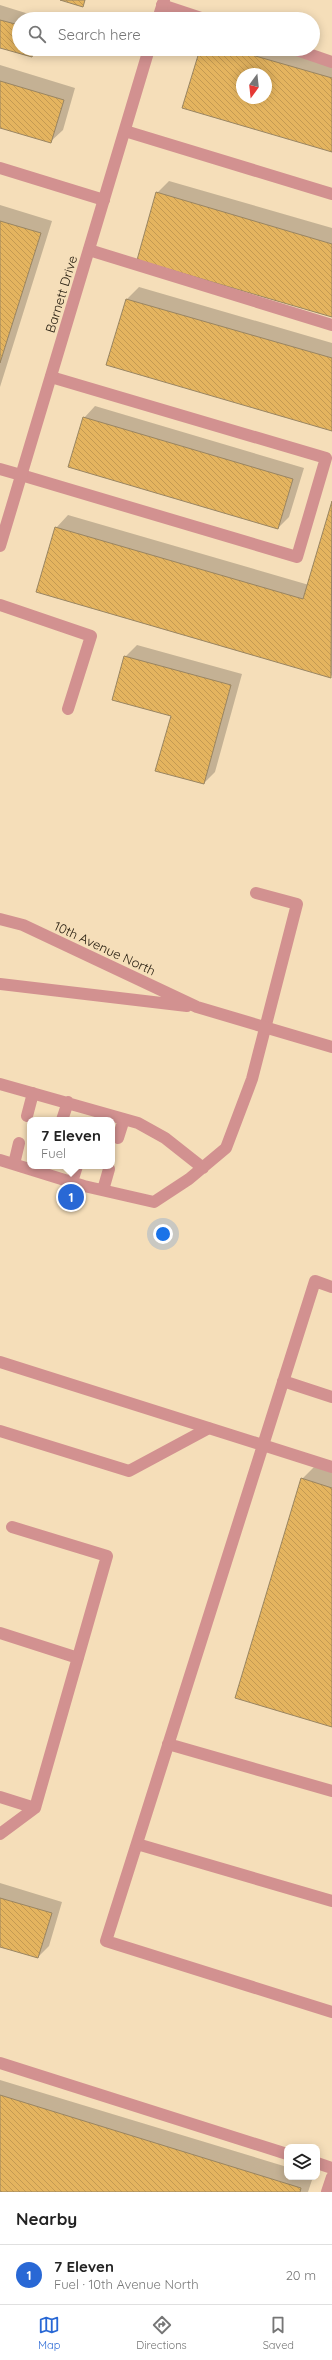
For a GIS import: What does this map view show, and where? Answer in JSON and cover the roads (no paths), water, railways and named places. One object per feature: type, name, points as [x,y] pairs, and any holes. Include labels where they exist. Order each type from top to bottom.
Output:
[{"type":"street","points":[[163,3],[186,12]]},
{"type":"street","name":"Barnett Drive","points":[[0,546],[147,56]]},
{"type":"street","points":[[314,56],[332,62]]},
{"type":"street","points":[[125,131],[332,194]]},
{"type":"street","points":[[0,168],[104,200]]},
{"type":"street","points":[[89,250],[332,325]]},
{"type":"street","points":[[0,469],[297,557],[326,458],[51,377]]},
{"type":"street","points":[[0,605],[91,636],[68,709]]},
{"type":"street","points":[[46,1170],[72,1182],[154,1202],[203,1168],[226,1148],[252,1079],[297,904],[256,892]]},
{"type":"street","name":"10th Avenue North","points":[[0,919],[23,925],[197,1007],[332,1047]]},
{"type":"street","name":"10th Avenue North","points":[[0,984],[197,1007]]},
{"type":"street","points":[[0,1084],[68,1102],[90,1115],[107,1117]]},
{"type":"street","points":[[26,1116],[33,1093]]},
{"type":"street","points":[[63,1117],[68,1102]]},
{"type":"street","points":[[115,1118],[138,1123],[165,1138],[203,1168]]},
{"type":"street","points":[[118,1138],[124,1119]]},
{"type":"street","points":[[14,1164],[19,1143]]},
{"type":"street","points":[[0,1160],[27,1166]]},
{"type":"street","points":[[72,1182],[76,1169]]},
{"type":"street","points":[[103,1190],[109,1169]]},
{"type":"street","points":[[332,1287],[315,1281],[262,1444],[106,1941],[332,2012]]},
{"type":"street","points":[[0,1362],[332,1467]]},
{"type":"street","points":[[282,1381],[332,1396]]},
{"type":"street","points":[[0,1431],[129,1472],[209,1428]]},
{"type":"street","points":[[0,1834],[35,1808],[106,1556],[12,1527]]},
{"type":"street","points":[[0,1633],[78,1658]]},
{"type":"street","points":[[168,1744],[332,1791]]},
{"type":"street","points":[[0,1797],[35,1808]]},
{"type":"street","points":[[137,1844],[332,1901]]},
{"type":"street","points":[[0,2064],[284,2153]]},
{"type":"street","points":[[320,2164],[332,2168]]},
{"type":"street","points":[[327,2192],[332,2177]]},
{"type":"place","name":"7 Eleven","points":[[71,1197]]}]
